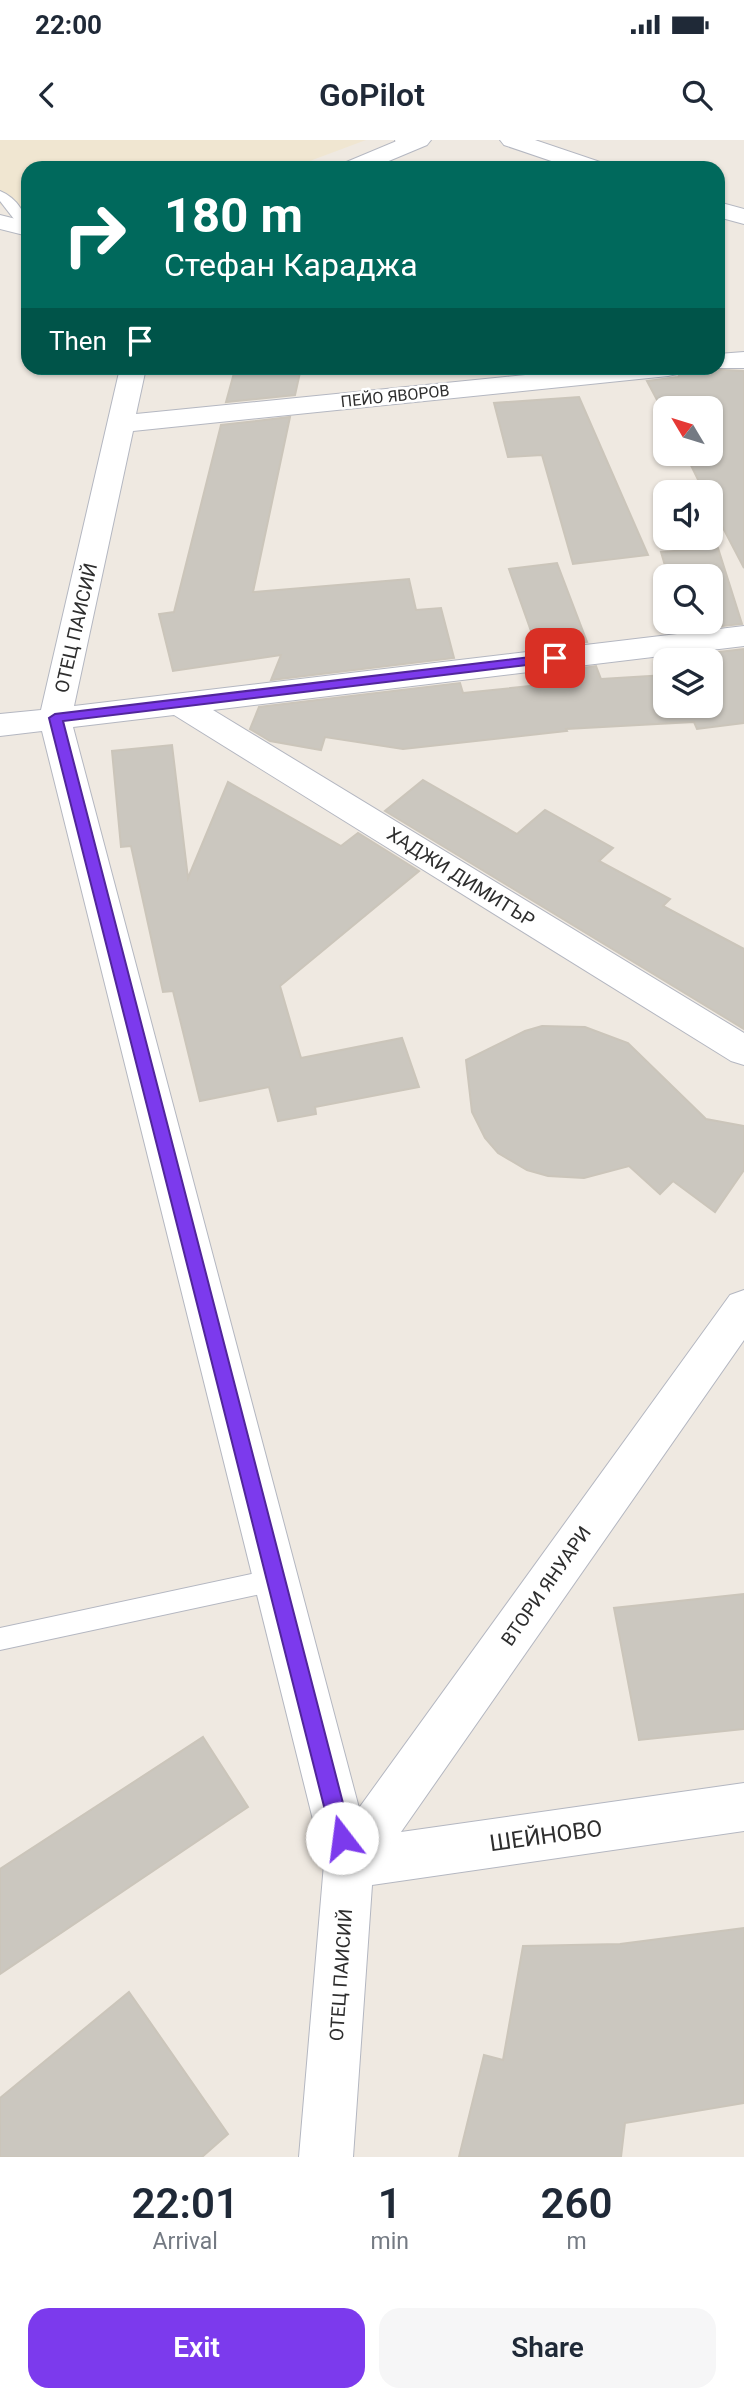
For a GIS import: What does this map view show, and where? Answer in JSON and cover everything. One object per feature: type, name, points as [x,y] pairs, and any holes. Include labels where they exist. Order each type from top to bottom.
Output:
[{"type":"street","points":[[512,140],[574,161]]},
{"type":"street","points":[[368,161],[411,142]]},
{"type":"street","points":[[725,211],[744,218]]},
{"type":"street","points":[[0,222],[21,227]]},
{"type":"street","points":[[725,361],[744,360]]},
{"type":"street","name":"ОТЕЦ ПАИСИЙ","points":[[132,375],[55,718],[349,1864],[326,2157]]},
{"type":"street","name":"ПЕЙО ЯВОРОВ","points":[[122,424],[600,375]]},
{"type":"street","points":[[0,725],[744,636]]},
{"type":"street","name":"ХАДЖИ ДИМИТЪР","points":[[178,703],[744,1051]]},
{"type":"street","name":"ВТОРИ ЯНУАРИ","points":[[349,1864],[744,1307]]},
{"type":"street","name":"ШЕЙНОВО","points":[[349,1864],[744,1807]]},
{"type":"lane","points":[[0,195],[21,219]]},
{"type":"lane","points":[[0,1639],[275,1580]]},
{"type":"shaded area","points":[[0,140],[366,140],[310,161],[21,161],[21,210],[0,205]]},
{"type":"building","points":[[725,370],[744,371],[744,568],[723,528],[723,480],[698,480],[691,466],[723,466],[723,396],[655,396],[647,381],[679,375],[725,375]]},
{"type":"building","points":[[233,375],[299,375],[295,395],[226,402]]},
{"type":"building","points":[[579,397],[648,555],[573,564],[542,455],[508,457],[494,403]]},
{"type":"building","points":[[290,417],[253,592],[409,579],[416,610],[441,608],[454,658],[271,680],[281,655],[173,671],[159,614],[174,612],[221,425]]},
{"type":"building","points":[[719,550],[742,624],[723,626],[723,564],[664,564],[661,552]]},
{"type":"building","points":[[557,563],[587,642],[537,648],[509,569]]},
{"type":"building","points":[[744,649],[744,723],[697,729],[694,722],[566,729],[567,731],[403,749],[325,737],[321,750],[270,741],[250,729],[259,707],[460,683],[463,693],[550,684],[546,673],[596,666],[601,679],[653,676],[653,718],[723,718],[723,651]]},
{"type":"building","points":[[172,745],[188,878],[228,782],[341,846],[358,833],[419,871],[280,986],[301,1058],[402,1038],[419,1087],[315,1107],[316,1114],[278,1121],[269,1087],[200,1101],[173,991],[163,992],[131,846],[121,847],[112,751]]},
{"type":"building","points":[[423,780],[517,834],[545,810],[613,848],[599,861],[670,899],[663,906],[744,949],[744,1029],[385,811]]},
{"type":"building","points":[[542,1026],[585,1027],[628,1043],[706,1119],[744,1126],[744,1170],[715,1212],[673,1181],[660,1194],[629,1166],[584,1178],[548,1176],[527,1170],[498,1153],[485,1138],[472,1112],[466,1060],[525,1031]]},
{"type":"building","points":[[744,1594],[744,1729],[639,1740],[614,1608]]},
{"type":"building","points":[[203,1737],[248,1807],[0,1974],[0,1869]]},
{"type":"building","points":[[744,1928],[744,2103],[625,2123],[621,2157],[459,2157],[484,2055],[503,2060],[523,1946],[620,1944]]},
{"type":"building","points":[[129,1992],[228,2134],[202,2157],[0,2157],[0,2098]]},
{"type":"route","points":[[342,1838],[55,718],[555,658]]}]
